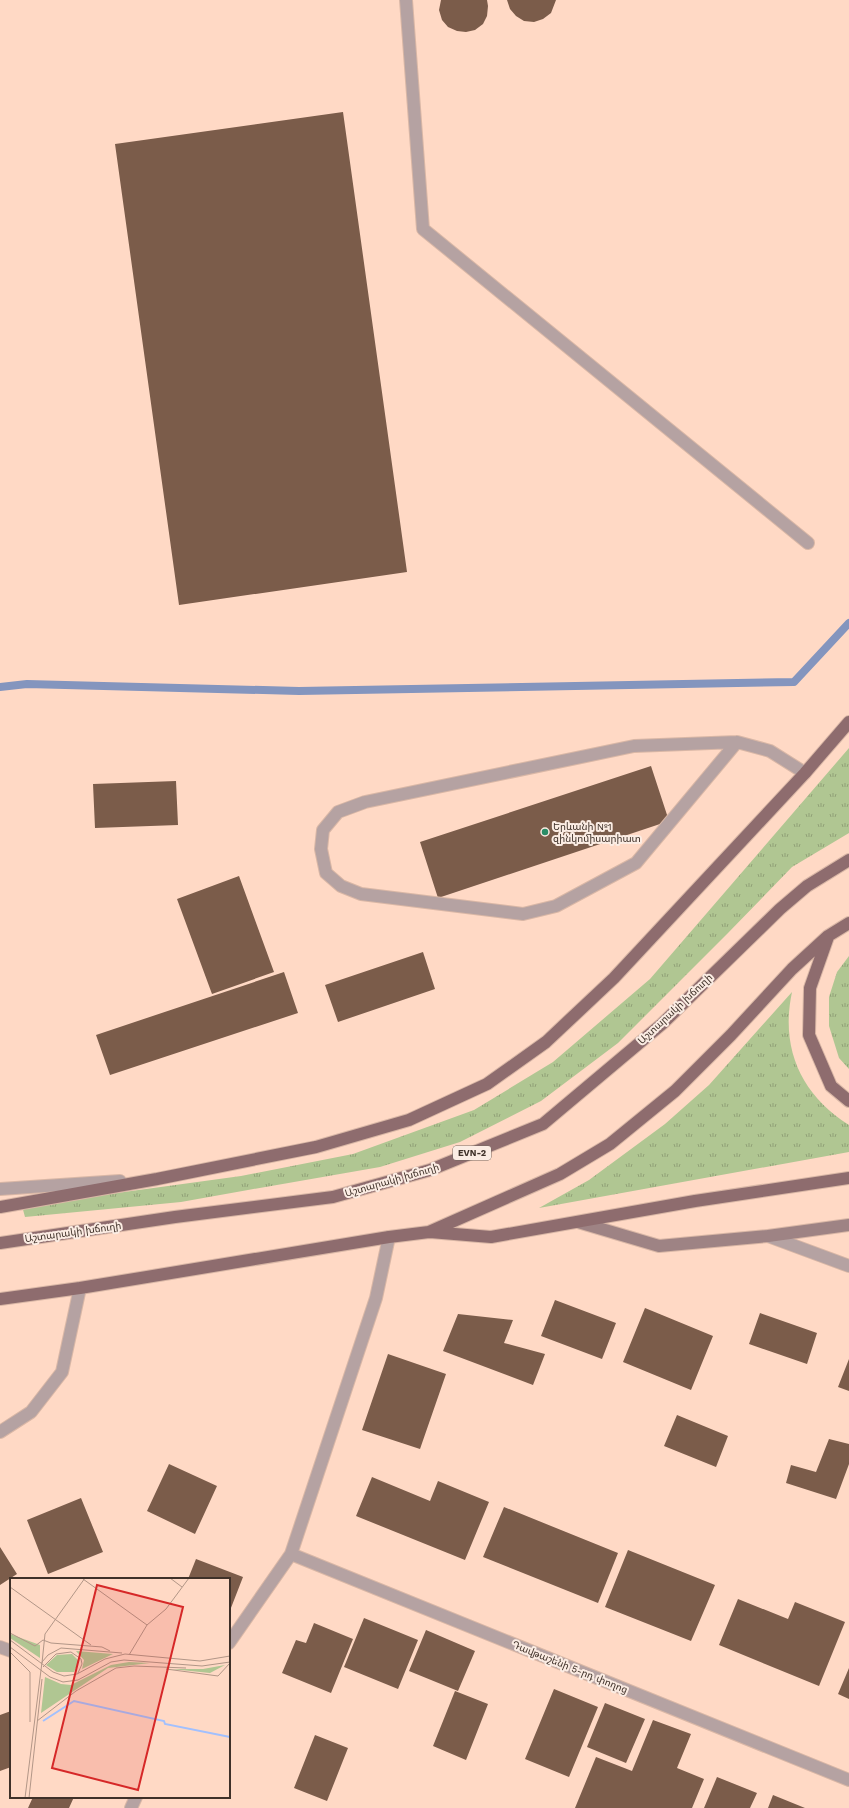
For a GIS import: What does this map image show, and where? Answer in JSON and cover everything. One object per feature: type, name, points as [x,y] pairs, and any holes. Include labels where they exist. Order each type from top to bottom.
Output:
[{"type":"main road","points":[[0,1207],[157,1179],[316,1147],[402,1122],[487,1084],[546,1042],[614,978],[805,774],[849,722]]},
{"type":"main road","name":"Աշտարակի խճուղի","points":[[0,1244],[175,1217],[333,1197],[430,1170],[543,1124],[662,1024],[780,909],[807,886],[849,860]]},
{"type":"main road","points":[[429,1232],[560,1174],[610,1144],[675,1091],[792,969],[828,936],[849,923]]},
{"type":"main road","points":[[828,936],[810,988],[809,1035],[831,1086],[849,1101]]},
{"type":"main road","points":[[0,1299],[80,1288],[389,1237],[429,1232],[491,1237],[694,1201],[849,1178]]},
{"type":"street","points":[[406,0],[423,229],[808,543]]},
{"type":"street","points":[[737,742],[636,863],[556,906],[523,914],[361,894],[341,886],[326,873],[321,849],[323,830],[338,812],[365,802],[634,746],[737,742],[770,750],[805,774]]},
{"type":"street","points":[[0,1189],[157,1179]]},
{"type":"street","points":[[578,1222],[660,1246],[768,1236],[849,1225]]},
{"type":"street","points":[[768,1236],[849,1266]]},
{"type":"street","points":[[230,1642],[291,1554],[376,1298],[389,1237]]},
{"type":"street","points":[[0,1432],[31,1412],[62,1372],[80,1288]]},
{"type":"street","name":"Դավթաշենի 5-րդ փողոց","points":[[291,1554],[849,1780]]},
{"type":"street","points":[[0,1648],[10,1652]]},
{"type":"street","points":[[131,1808],[136,1798]]},
{"type":"green space","points":[[849,748],[849,833],[792,867],[618,1043],[541,1101],[460,1142],[380,1167],[181,1202],[25,1217],[22,1206],[241,1176],[353,1154],[474,1110],[553,1062],[650,979]]},
{"type":"green space","points":[[849,956],[849,1069],[839,1058],[829,1026],[829,997],[837,972]]},
{"type":"green space","points":[[792,992],[789,1013],[789,1032],[792,1051],[798,1068],[818,1099],[832,1113],[849,1125],[849,1152],[539,1208],[589,1180],[665,1124],[709,1085]]},
{"type":"building","points":[[441,0],[487,0],[487,16],[483,24],[475,30],[466,32],[457,31],[448,27],[442,20],[439,10]]},
{"type":"building","points":[[507,0],[556,0],[551,13],[543,19],[534,22],[524,21],[516,16],[510,9]]},
{"type":"building","points":[[343,112],[407,572],[179,605],[115,144]]},
{"type":"building","name":"Երևանի №1 զինկոմիսարիատ","points":[[651,766],[669,821],[438,898],[420,842]]},
{"type":"building","points":[[176,781],[178,825],[95,828],[93,784]]},
{"type":"building","points":[[239,876],[274,972],[212,994],[177,899]]},
{"type":"building","points":[[423,952],[435,989],[338,1022],[325,985]]},
{"type":"building","points":[[284,972],[298,1013],[110,1075],[96,1035]]},
{"type":"building","points":[[555,1300],[616,1323],[602,1359],[541,1336]]},
{"type":"building","points":[[645,1308],[713,1336],[691,1390],[623,1362]]},
{"type":"building","points":[[760,1313],[817,1333],[807,1364],[749,1344]]},
{"type":"building","points":[[458,1314],[513,1320],[504,1343],[545,1354],[533,1385],[443,1351]]},
{"type":"building","points":[[388,1354],[446,1374],[420,1449],[362,1430]]},
{"type":"building","points":[[849,1359],[849,1391],[838,1387]]},
{"type":"building","points":[[677,1415],[728,1436],[716,1467],[664,1446]]},
{"type":"building","points":[[829,1439],[849,1444],[849,1464],[836,1499],[786,1483],[791,1465],[816,1472]]},
{"type":"building","points":[[169,1464],[217,1486],[195,1534],[147,1511]]},
{"type":"building","points":[[372,1477],[430,1501],[438,1481],[489,1502],[465,1560],[356,1516]]},
{"type":"building","points":[[81,1498],[103,1552],[48,1574],[27,1520]]},
{"type":"building","points":[[504,1507],[618,1553],[598,1603],[483,1557]]},
{"type":"building","points":[[0,1547],[17,1574],[0,1585]]},
{"type":"building","points":[[628,1550],[715,1585],[691,1641],[605,1607]]},
{"type":"building","points":[[196,1559],[243,1577],[230,1610],[230,1578],[188,1578]]},
{"type":"building","points":[[738,1599],[788,1619],[795,1602],[845,1622],[819,1686],[719,1645]]},
{"type":"building","points":[[364,1618],[418,1640],[398,1689],[344,1667]]},
{"type":"building","points":[[314,1623],[353,1639],[331,1693],[282,1673],[296,1640],[306,1643]]},
{"type":"building","points":[[426,1630],[475,1651],[458,1691],[409,1671]]},
{"type":"building","points":[[849,1668],[849,1699],[838,1694]]},
{"type":"building","points":[[554,1689],[598,1707],[569,1777],[525,1759]]},
{"type":"building","points":[[455,1691],[488,1704],[466,1760],[433,1746]]},
{"type":"building","points":[[605,1703],[645,1719],[626,1763],[587,1747]]},
{"type":"building","points":[[10,1711],[10,1767],[0,1771],[0,1715]]},
{"type":"building","points":[[653,1720],[691,1734],[677,1768],[704,1779],[692,1808],[575,1808],[596,1757],[632,1771]]},
{"type":"building","points":[[315,1735],[348,1748],[327,1801],[294,1788]]},
{"type":"building","points":[[717,1777],[757,1793],[750,1808],[704,1808]]},
{"type":"building","points":[[773,1795],[805,1808],[768,1808]]},
{"type":"building","points":[[33,1798],[74,1798],[69,1808],[28,1808]]},
{"type":"waterway","points":[[0,687],[27,684],[299,691],[794,682],[849,623]]},
{"type":"place","name":"Երևանի №1 զինկոմիսարիատ","points":[[545,832]]}]
